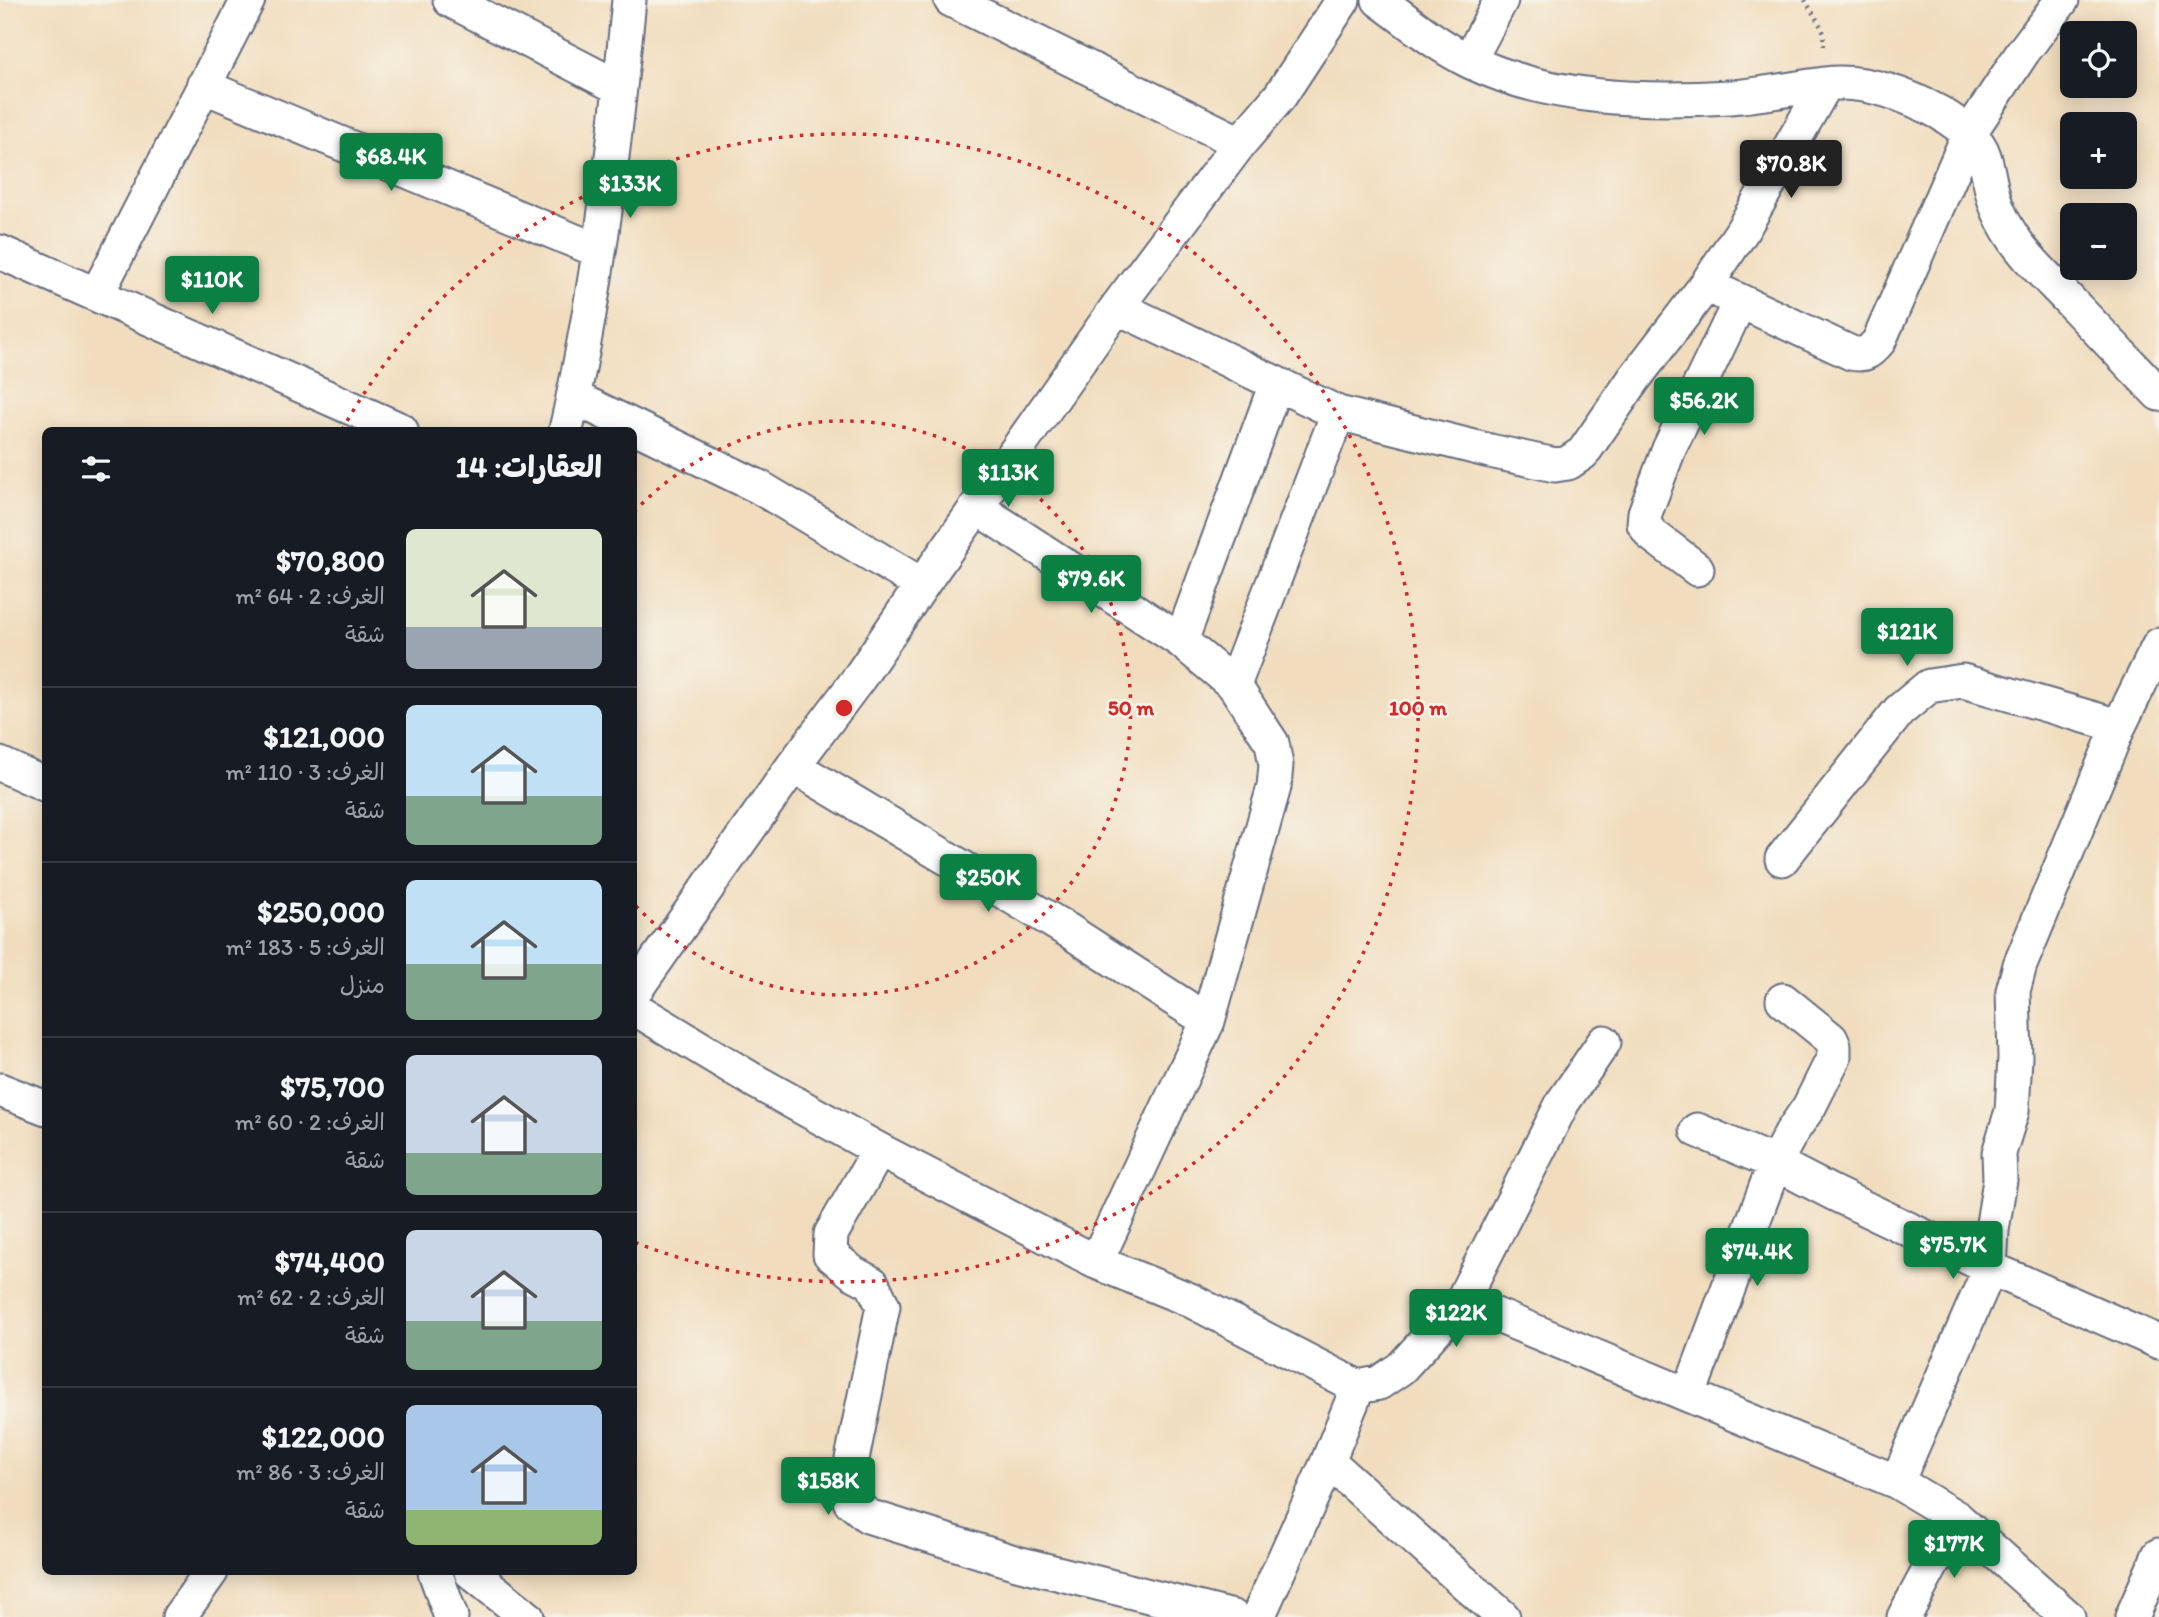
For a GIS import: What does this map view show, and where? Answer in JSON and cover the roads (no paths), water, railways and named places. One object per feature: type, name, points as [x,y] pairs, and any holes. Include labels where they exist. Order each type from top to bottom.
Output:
[{"type":"street","points":[[97,294],[248,0]]},
{"type":"street","points":[[450,0],[621,88]]},
{"type":"street","points":[[567,427],[599,251],[621,88],[629,0]]},
{"type":"street","points":[[951,0],[1240,143]]},
{"type":"street","points":[[637,988],[793,766],[859,678],[1117,307],[1240,143],[1280,96],[1343,0]]},
{"type":"street","points":[[1379,0],[1438,43],[1469,61],[1503,76],[1550,88],[1613,97],[1677,99],[1733,97],[1826,83],[1869,85],[1904,96],[1941,114],[1969,134],[1984,154],[1990,188],[1999,214],[2021,251],[2159,394]]},
{"type":"street","points":[[1469,61],[1501,0]]},
{"type":"street","points":[[1706,285],[1851,353],[1862,355],[1871,351],[1879,341],[1969,134],[2023,52],[2062,0]]},
{"type":"street","points":[[1117,307],[1338,413],[1539,462],[1555,465],[1567,463],[1583,453],[1634,379],[1706,285],[1742,231],[1826,83]]},
{"type":"street","points":[[203,86],[599,251]]},
{"type":"street","points":[[0,251],[394,427]]},
{"type":"street","points":[[1697,569],[1651,534],[1644,524],[1644,513],[1669,449],[1740,301]]},
{"type":"street","points":[[1181,642],[1276,384]]},
{"type":"street","points":[[573,397],[635,427]]},
{"type":"street","points":[[1234,685],[1338,413]]},
{"type":"street","points":[[637,428],[759,487],[922,585]]},
{"type":"street","points":[[976,507],[1181,642],[1234,685],[1272,743],[1276,765],[1275,787],[1208,1021],[1096,1262]]},
{"type":"street","points":[[1897,1482],[1990,1268],[1992,1230],[2000,1180],[1999,1153],[2012,1111],[2015,1057],[2013,991],[2020,965],[2119,726],[2159,645]]},
{"type":"street","points":[[1782,859],[1899,711],[1929,686],[1963,681],[2119,726]]},
{"type":"street","points":[[0,764],[42,783]]},
{"type":"street","points":[[793,766],[1069,931],[1208,1021]]},
{"type":"street","points":[[1689,1394],[1775,1163],[1809,1107],[1834,1057],[1831,1039],[1783,1000]]},
{"type":"street","points":[[637,1010],[753,1080],[879,1150],[1096,1262],[1190,1300],[1358,1387],[1380,1383],[1401,1368],[1462,1301],[1563,1102],[1604,1042]]},
{"type":"street","points":[[0,1090],[42,1106]]},
{"type":"street","points":[[1697,1130],[1775,1163],[1990,1268],[2159,1342]]},
{"type":"street","points":[[879,1150],[831,1234],[830,1254],[853,1273],[872,1283],[883,1306],[847,1484],[850,1501],[868,1517],[1017,1563],[1233,1617]]},
{"type":"street","points":[[1462,1301],[1897,1482],[1957,1518],[2068,1617]]},
{"type":"street","points":[[1258,1617],[1358,1387]]},
{"type":"street","points":[[1328,1461],[1503,1617]]},
{"type":"street","points":[[1904,1617],[1957,1518]]},
{"type":"street","points":[[2132,1617],[2159,1555]]},
{"type":"street","points":[[179,1617],[209,1575]]},
{"type":"street","points":[[436,1575],[451,1617]]},
{"type":"street","points":[[475,1575],[527,1617]]}]
